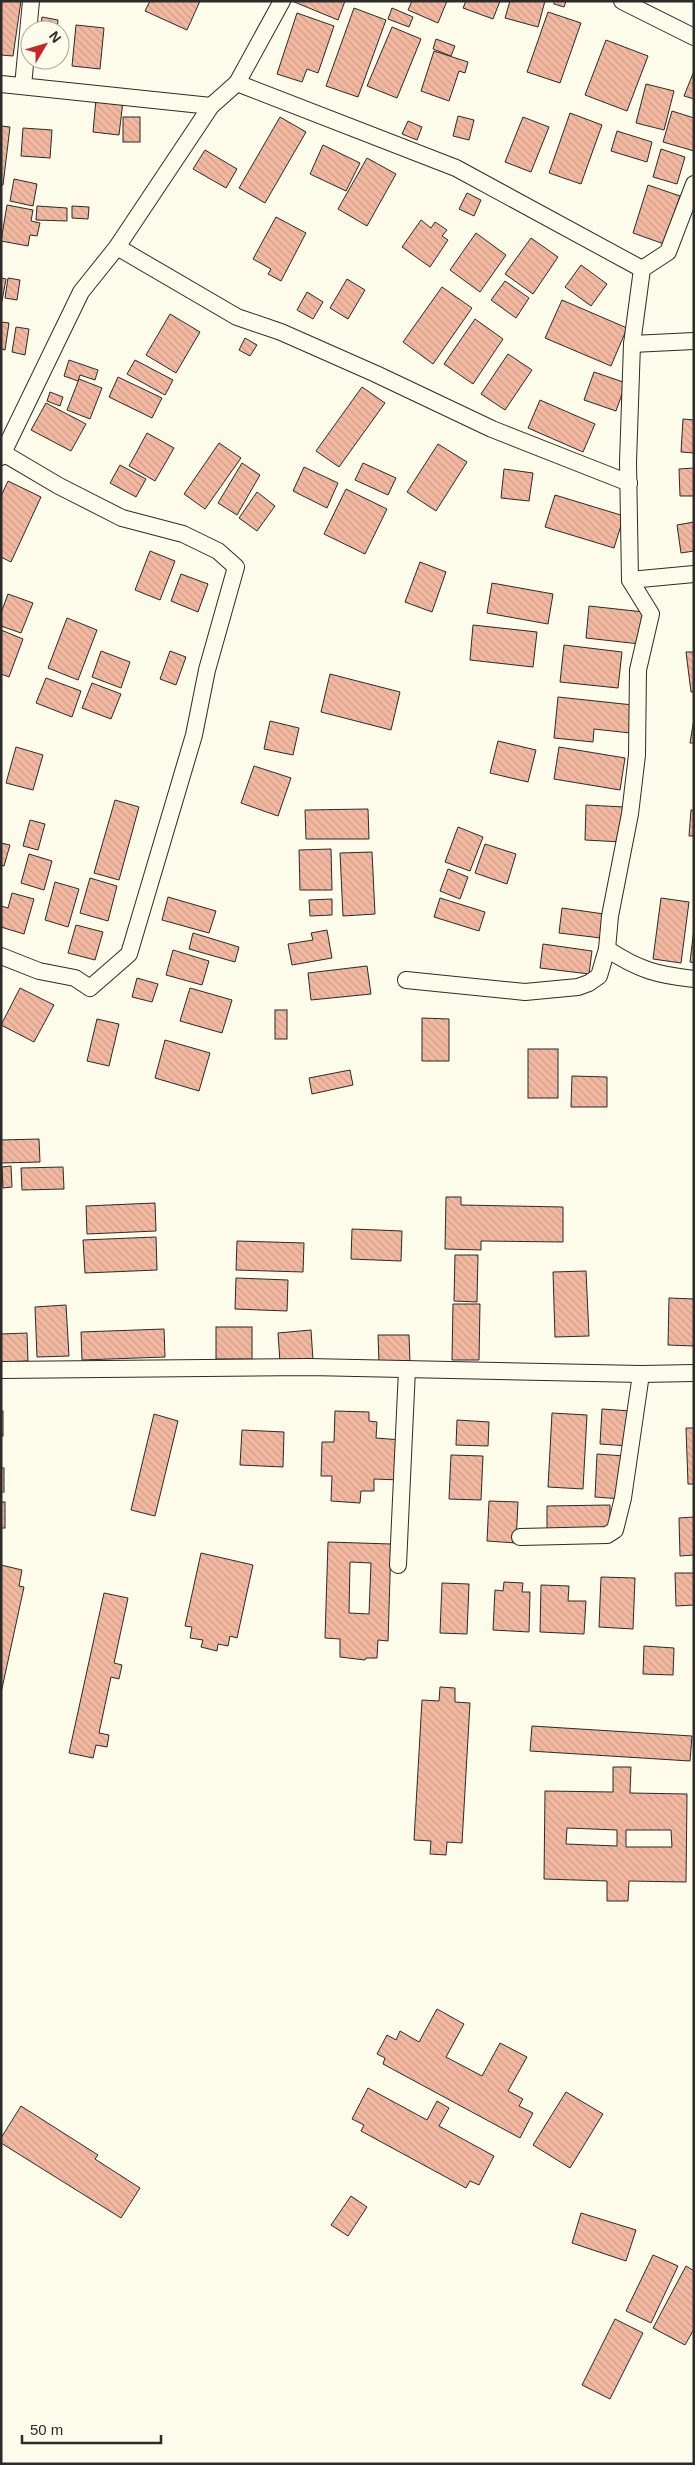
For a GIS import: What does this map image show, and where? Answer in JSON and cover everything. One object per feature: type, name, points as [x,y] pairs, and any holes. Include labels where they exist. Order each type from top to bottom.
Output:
[{"type":"street","points":[[23,86],[32,1]]},
{"type":"street","points":[[1,956],[39,971],[75,978],[90,988],[128,954],[194,735],[207,670],[236,567],[218,552],[184,534],[122,518],[2,455],[81,292],[117,247],[210,106],[237,83],[282,1]]},
{"type":"street","points":[[622,1],[694,38]]},
{"type":"street","points":[[237,83],[456,168],[642,269]]},
{"type":"street","points":[[1,84],[210,106]]},
{"type":"street","points":[[406,980],[525,992],[578,987],[589,983],[599,976],[607,950],[610,916],[630,814],[636,765],[638,670],[651,614],[630,580],[629,483],[632,344],[642,269],[668,252],[694,184]]},
{"type":"street","points":[[117,247],[237,317],[281,332],[368,370],[492,429],[629,483]]},
{"type":"street","points":[[632,344],[694,341]]},
{"type":"street","points":[[630,580],[694,574]]},
{"type":"street","points":[[607,950],[628,963],[652,973],[694,978]]},
{"type":"street","points":[[1,1370],[309,1367],[641,1374],[694,1372]]},
{"type":"street","points":[[398,1565],[407,1369]]},
{"type":"street","points":[[520,1537],[607,1536],[616,1530],[641,1374]]},
{"type":"building","points":[[1,1],[21,1],[13,56],[1,55]]},
{"type":"building","points":[[150,1],[200,1],[187,30],[145,11]]},
{"type":"building","points":[[292,1],[345,1],[338,20]]},
{"type":"building","points":[[412,1],[447,1],[438,23],[408,10]]},
{"type":"building","points":[[466,1],[500,1],[493,19],[463,8]]},
{"type":"building","points":[[510,1],[545,1],[538,27],[505,18]]},
{"type":"building","points":[[554,1],[566,1],[564,7],[554,4]]},
{"type":"building","points":[[354,8],[386,20],[358,97],[326,86]]},
{"type":"building","points":[[392,8],[413,17],[409,27],[388,19]]},
{"type":"building","points":[[548,12],[581,23],[560,83],[527,72]]},
{"type":"building","points":[[297,13],[334,26],[318,73],[307,69],[302,82],[277,74]]},
{"type":"building","points":[[42,17],[58,20],[42,20]]},
{"type":"building","points":[[76,25],[104,28],[100,69],[72,66]]},
{"type":"building","points":[[392,27],[421,39],[397,98],[367,86]]},
{"type":"building","points":[[436,39],[455,46],[451,56],[433,49]]},
{"type":"building","points":[[606,40],[648,56],[627,111],[585,95]]},
{"type":"building","points":[[434,51],[468,62],[465,73],[459,71],[449,101],[421,91]]},
{"type":"building","points":[[694,71],[694,99],[684,96]]},
{"type":"building","points":[[646,84],[674,91],[664,130],[636,123]]},
{"type":"building","points":[[96,99],[123,101],[119,135],[93,132]]},
{"type":"building","points":[[672,111],[694,118],[694,151],[663,142]]},
{"type":"building","points":[[570,113],[602,125],[581,184],[549,173]]},
{"type":"building","points":[[458,116],[474,120],[469,140],[453,136]]},
{"type":"building","points":[[123,117],[140,117],[140,142],[123,142]]},
{"type":"building","points":[[280,117],[306,132],[265,203],[239,188]]},
{"type":"building","points":[[523,117],[549,127],[531,172],[505,162]]},
{"type":"building","points":[[408,121],[422,127],[417,140],[402,134]]},
{"type":"building","points":[[1,126],[10,127],[3,185],[1,185]]},
{"type":"building","points":[[23,128],[52,130],[50,158],[21,156]]},
{"type":"building","points":[[617,131],[652,142],[647,162],[611,151]]},
{"type":"building","points":[[323,145],[360,163],[346,191],[310,174]]},
{"type":"building","points":[[661,149],[685,157],[677,184],[653,177]]},
{"type":"building","points":[[205,150],[237,169],[226,188],[193,169]]},
{"type":"building","points":[[367,158],[396,174],[367,226],[338,209]]},
{"type":"building","points":[[14,179],[37,184],[33,206],[10,201]]},
{"type":"building","points":[[648,185],[680,196],[664,244],[633,233]]},
{"type":"building","points":[[467,193],[481,200],[474,216],[459,209]]},
{"type":"building","points":[[7,205],[33,210],[31,221],[40,223],[37,236],[30,235],[28,246],[1,241]]},
{"type":"building","points":[[37,206],[67,208],[67,221],[36,220]]},
{"type":"building","points":[[72,206],[89,207],[88,219],[72,218]]},
{"type":"building","points":[[276,217],[306,233],[281,281],[268,274],[271,269],[253,259]]},
{"type":"building","points":[[421,220],[431,228],[435,222],[447,230],[442,236],[448,240],[430,267],[402,247]]},
{"type":"building","points":[[476,233],[506,255],[480,292],[450,270]]},
{"type":"building","points":[[531,238],[558,257],[533,294],[505,274]]},
{"type":"building","points":[[581,265],[607,284],[591,306],[565,287]]},
{"type":"building","points":[[1,278],[6,279],[2,301],[1,301]]},
{"type":"building","points":[[8,278],[20,280],[17,300],[5,298]]},
{"type":"building","points":[[347,279],[365,290],[348,319],[330,308]]},
{"type":"building","points":[[505,281],[529,298],[516,318],[491,300]]},
{"type":"building","points":[[442,287],[472,308],[433,364],[403,342]]},
{"type":"building","points":[[307,292],[323,302],[313,319],[297,310]]},
{"type":"building","points":[[562,300],[627,328],[611,366],[545,338]]},
{"type":"building","points":[[170,314],[200,332],[176,373],[146,355]]},
{"type":"building","points":[[475,319],[503,339],[473,384],[444,364]]},
{"type":"building","points":[[1,322],[9,323],[5,350],[1,349]]},
{"type":"building","points":[[16,327],[29,329],[25,355],[12,352]]},
{"type":"building","points":[[245,338],[257,345],[250,356],[239,350]]},
{"type":"building","points":[[508,354],[532,370],[505,410],[481,394]]},
{"type":"building","points":[[69,360],[98,370],[95,380],[80,375],[78,381],[64,376]]},
{"type":"building","points":[[135,360],[173,380],[165,395],[127,374]]},
{"type":"building","points":[[594,372],[626,383],[616,411],[584,400]]},
{"type":"building","points":[[118,377],[162,398],[152,418],[109,397]]},
{"type":"building","points":[[79,379],[102,388],[90,419],[67,410]]},
{"type":"building","points":[[362,387],[385,403],[339,467],[316,451]]},
{"type":"building","points":[[50,392],[63,397],[60,406],[47,401]]},
{"type":"building","points":[[540,400],[595,424],[583,452],[528,428]]},
{"type":"building","points":[[46,403],[86,424],[71,451],[31,430]]},
{"type":"building","points":[[683,419],[694,420],[694,453],[681,452]]},
{"type":"building","points":[[147,433],[174,448],[155,481],[129,466]]},
{"type":"building","points":[[219,443],[241,458],[205,509],[184,494]]},
{"type":"building","points":[[438,444],[467,462],[436,511],[407,492]]},
{"type":"building","points":[[242,463],[260,475],[237,515],[218,503]]},
{"type":"building","points":[[363,463],[396,478],[388,495],[355,480]]},
{"type":"building","points":[[120,465],[146,479],[136,497],[110,483]]},
{"type":"building","points":[[304,467],[338,483],[327,508],[293,491]]},
{"type":"building","points":[[694,468],[694,496],[680,496],[679,469]]},
{"type":"building","points":[[504,469],[533,473],[529,501],[501,498]]},
{"type":"building","points":[[8,481],[41,497],[11,562],[1,557],[1,496]]},
{"type":"building","points":[[346,489],[387,509],[365,554],[324,534]]},
{"type":"building","points":[[257,492],[275,506],[257,531],[239,518]]},
{"type":"building","points":[[555,495],[624,516],[614,548],[545,527]]},
{"type":"building","points":[[694,522],[694,551],[681,553],[677,525]]},
{"type":"building","points":[[150,551],[175,561],[160,600],[135,590]]},
{"type":"building","points":[[420,562],[446,572],[432,612],[405,602]]},
{"type":"building","points":[[181,574],[208,584],[198,612],[171,601]]},
{"type":"building","points":[[492,583],[553,594],[548,624],[487,613]]},
{"type":"building","points":[[8,594],[33,603],[21,633],[1,626],[1,613]]},
{"type":"building","points":[[589,606],[644,612],[640,644],[586,638]]},
{"type":"building","points":[[67,618],[97,630],[78,680],[48,668]]},
{"type":"building","points":[[473,625],[537,632],[533,667],[470,660]]},
{"type":"building","points":[[1,630],[23,639],[9,677],[1,674]]},
{"type":"building","points":[[564,645],[622,652],[618,688],[560,682]]},
{"type":"building","points":[[101,651],[130,662],[121,688],[92,677]]},
{"type":"building","points":[[170,651],[186,657],[176,685],[160,679]]},
{"type":"building","points":[[686,652],[694,652],[694,692],[691,692]]},
{"type":"building","points":[[330,674],[400,692],[391,730],[321,712]]},
{"type":"building","points":[[46,678],[81,691],[72,717],[36,703]]},
{"type":"building","points":[[92,683],[121,694],[111,719],[82,708]]},
{"type":"building","points":[[558,697],[633,705],[630,733],[594,729],[593,742],[554,738]]},
{"type":"building","points":[[694,719],[694,743],[690,743]]},
{"type":"building","points":[[270,721],[299,728],[293,755],[264,749]]},
{"type":"building","points":[[498,741],[536,750],[528,782],[490,773]]},
{"type":"building","points":[[16,747],[43,755],[33,790],[6,783]]},
{"type":"building","points":[[559,747],[625,758],[620,790],[554,779]]},
{"type":"building","points":[[254,766],[291,778],[278,816],[241,803]]},
{"type":"building","points":[[115,800],[139,807],[119,880],[94,873]]},
{"type":"building","points":[[586,805],[624,807],[622,842],[585,840]]},
{"type":"building","points":[[368,809],[369,839],[306,839],[305,810]]},
{"type":"building","points":[[691,810],[694,810],[694,836],[689,836]]},
{"type":"building","points":[[30,820],[45,824],[38,850],[23,846]]},
{"type":"building","points":[[458,827],[483,837],[470,871],[445,862]]},
{"type":"building","points":[[1,843],[10,845],[4,866],[1,865]]},
{"type":"building","points":[[485,844],[516,854],[507,884],[475,873]]},
{"type":"building","points":[[331,849],[332,890],[300,890],[299,850]]},
{"type":"building","points":[[372,852],[375,914],[343,916],[340,853]]},
{"type":"building","points":[[29,854],[52,861],[44,890],[21,883]]},
{"type":"building","points":[[448,869],[468,877],[460,899],[440,891]]},
{"type":"building","points":[[90,878],[117,886],[108,921],[80,913]]},
{"type":"building","points":[[55,882],[79,889],[68,927],[45,920]]},
{"type":"building","points":[[12,893],[34,899],[24,934],[1,927],[1,906],[8,908]]},
{"type":"building","points":[[168,897],[216,911],[209,933],[162,920]]},
{"type":"building","points":[[440,898],[485,912],[479,931],[434,917]]},
{"type":"building","points":[[661,898],[689,902],[681,963],[653,959]]},
{"type":"building","points":[[332,899],[332,915],[310,916],[309,900]]},
{"type":"building","points":[[562,908],[604,914],[601,938],[559,933]]},
{"type":"building","points":[[76,925],[103,932],[95,960],[68,953]]},
{"type":"building","points":[[694,928],[694,963],[690,962]]},
{"type":"building","points":[[327,930],[332,958],[292,965],[288,944],[313,940],[311,933]]},
{"type":"building","points":[[193,933],[239,947],[235,962],[189,949]]},
{"type":"building","points":[[543,944],[592,951],[589,974],[540,968]]},
{"type":"building","points":[[173,950],[209,961],[202,985],[166,975]]},
{"type":"building","points":[[367,966],[371,994],[311,1000],[308,973]]},
{"type":"building","points":[[137,978],[158,984],[152,1002],[132,997]]},
{"type":"building","points":[[20,988],[54,1005],[34,1042],[1,1025]]},
{"type":"building","points":[[190,988],[232,1000],[222,1033],[180,1021]]},
{"type":"building","points":[[275,1010],[287,1010],[287,1039],[275,1039]]},
{"type":"building","points":[[422,1018],[449,1019],[449,1061],[422,1061]]},
{"type":"building","points":[[97,1019],[119,1024],[109,1066],[87,1061]]},
{"type":"building","points":[[165,1040],[210,1053],[199,1091],[155,1078]]},
{"type":"building","points":[[528,1049],[558,1049],[558,1098],[528,1098]]},
{"type":"building","points":[[350,1070],[353,1085],[312,1094],[309,1078]]},
{"type":"building","points":[[572,1076],[607,1077],[607,1107],[571,1107]]},
{"type":"building","points":[[39,1139],[40,1162],[1,1163],[1,1140]]},
{"type":"building","points":[[11,1166],[12,1187],[3,1188],[2,1167]]},
{"type":"building","points":[[63,1167],[64,1189],[22,1190],[21,1168]]},
{"type":"building","points":[[446,1197],[461,1197],[461,1205],[563,1207],[563,1242],[481,1241],[481,1250],[445,1249]]},
{"type":"building","points":[[155,1203],[156,1231],[87,1234],[86,1206]]},
{"type":"building","points":[[352,1229],[402,1231],[401,1261],[351,1259]]},
{"type":"building","points":[[156,1237],[157,1270],[85,1273],[83,1240]]},
{"type":"building","points":[[237,1241],[304,1243],[303,1272],[236,1270]]},
{"type":"building","points":[[455,1255],[478,1255],[477,1302],[454,1301]]},
{"type":"building","points":[[586,1271],[589,1336],[555,1337],[553,1272]]},
{"type":"building","points":[[236,1278],[288,1280],[287,1311],[235,1309]]},
{"type":"building","points":[[669,1298],[694,1299],[694,1346],[668,1345]]},
{"type":"building","points":[[453,1304],[480,1304],[479,1360],[452,1360]]},
{"type":"building","points":[[66,1305],[69,1356],[37,1357],[35,1307]]},
{"type":"building","points":[[216,1327],[252,1327],[252,1359],[216,1359]]},
{"type":"building","points":[[164,1329],[165,1357],[82,1360],[81,1332]]},
{"type":"building","points":[[311,1330],[313,1360],[280,1362],[278,1333]]},
{"type":"building","points":[[27,1333],[28,1361],[1,1362],[1,1334]]},
{"type":"building","points":[[378,1335],[409,1335],[410,1362],[379,1362]]},
{"type":"building","points":[[602,1409],[631,1411],[629,1446],[600,1444]]},
{"type":"building","points":[[1,1411],[3,1411],[3,1436],[1,1436]]},
{"type":"building","points":[[335,1411],[369,1412],[369,1421],[377,1422],[376,1438],[402,1440],[400,1480],[374,1479],[374,1491],[361,1491],[360,1503],[331,1501],[332,1476],[321,1476],[322,1442],[334,1442]]},
{"type":"building","points":[[552,1413],[587,1415],[583,1489],[548,1487]]},
{"type":"building","points":[[154,1414],[178,1421],[155,1516],[131,1510]]},
{"type":"building","points":[[457,1420],[489,1422],[488,1446],[456,1445]]},
{"type":"building","points":[[686,1428],[694,1428],[694,1484],[688,1484]]},
{"type":"building","points":[[242,1430],[284,1432],[283,1467],[240,1465]]},
{"type":"building","points":[[597,1454],[624,1456],[622,1499],[595,1497]]},
{"type":"building","points":[[451,1455],[483,1456],[481,1500],[449,1499]]},
{"type":"building","points":[[1,1468],[4,1468],[4,1492],[1,1492]]},
{"type":"building","points":[[489,1501],[518,1502],[516,1543],[487,1541]]},
{"type":"building","points":[[1,1502],[5,1502],[5,1528],[1,1528]]},
{"type":"building","points":[[610,1505],[610,1530],[547,1531],[547,1506]]},
{"type":"building","points":[[694,1517],[694,1555],[680,1556],[679,1518]]},
{"type":"building","points":[[328,1542],[391,1544],[388,1641],[378,1640],[377,1658],[366,1658],[365,1660],[340,1657],[340,1639],[325,1638]],"holes":[[[350,1562],[371,1563],[369,1614],[349,1613]]]},
{"type":"building","points":[[201,1553],[253,1565],[237,1638],[230,1636],[228,1646],[218,1644],[217,1651],[201,1647],[203,1640],[190,1638],[192,1627],[185,1626]]},
{"type":"building","points":[[1,1565],[22,1570],[19,1586],[24,1587],[1,1693]]},
{"type":"building","points":[[675,1573],[694,1573],[694,1605],[676,1606]]},
{"type":"building","points":[[601,1577],[635,1578],[633,1629],[599,1627]]},
{"type":"building","points":[[504,1582],[523,1583],[522,1592],[530,1592],[529,1632],[493,1630],[495,1590],[503,1591]]},
{"type":"building","points":[[442,1583],[469,1584],[467,1634],[440,1633]]},
{"type":"building","points":[[541,1585],[569,1586],[568,1601],[586,1601],[584,1634],[540,1632]]},
{"type":"building","points":[[104,1593],[128,1598],[114,1663],[122,1665],[119,1679],[111,1677],[99,1733],[109,1735],[107,1747],[96,1745],[93,1758],[69,1753]]},
{"type":"building","points":[[644,1646],[674,1648],[673,1675],[643,1674]]},
{"type":"building","points":[[440,1687],[455,1688],[455,1702],[470,1703],[462,1843],[447,1842],[446,1855],[430,1854],[431,1841],[414,1840],[422,1700],[439,1701]]},
{"type":"building","points":[[532,1726],[692,1736],[690,1761],[530,1751]]},
{"type":"building","points":[[613,1767],[631,1767],[630,1793],[687,1794],[686,1882],[629,1881],[628,1901],[607,1901],[607,1881],[544,1879],[545,1791],[613,1792]],"holes":[[[567,1828],[617,1830],[617,1846],[566,1844]],[[626,1830],[671,1830],[672,1847],[626,1847]]]},
{"type":"building","points":[[437,2009],[464,2024],[446,2057],[482,2076],[500,2043],[527,2057],[508,2091],[523,2099],[519,2106],[533,2113],[520,2138],[383,2064],[385,2058],[377,2054],[387,2035],[396,2040],[400,2031],[419,2042]]},
{"type":"building","points":[[368,2088],[427,2120],[437,2101],[449,2108],[439,2126],[494,2156],[479,2185],[470,2181],[466,2188],[361,2131],[364,2125],[352,2119]]},
{"type":"building","points":[[566,2092],[603,2114],[570,2168],[533,2145]]},
{"type":"building","points":[[21,2106],[98,2155],[95,2159],[140,2188],[121,2218],[1,2143],[1,2138]]},
{"type":"building","points":[[351,2196],[367,2207],[348,2236],[331,2225]]},
{"type":"building","points":[[581,2213],[636,2230],[626,2261],[572,2243]]},
{"type":"building","points":[[653,2255],[678,2266],[651,2323],[626,2311]]},
{"type":"building","points":[[686,2266],[694,2271],[694,2329],[685,2345],[653,2328]]},
{"type":"building","points":[[615,2319],[643,2333],[610,2399],[582,2385]]}]
